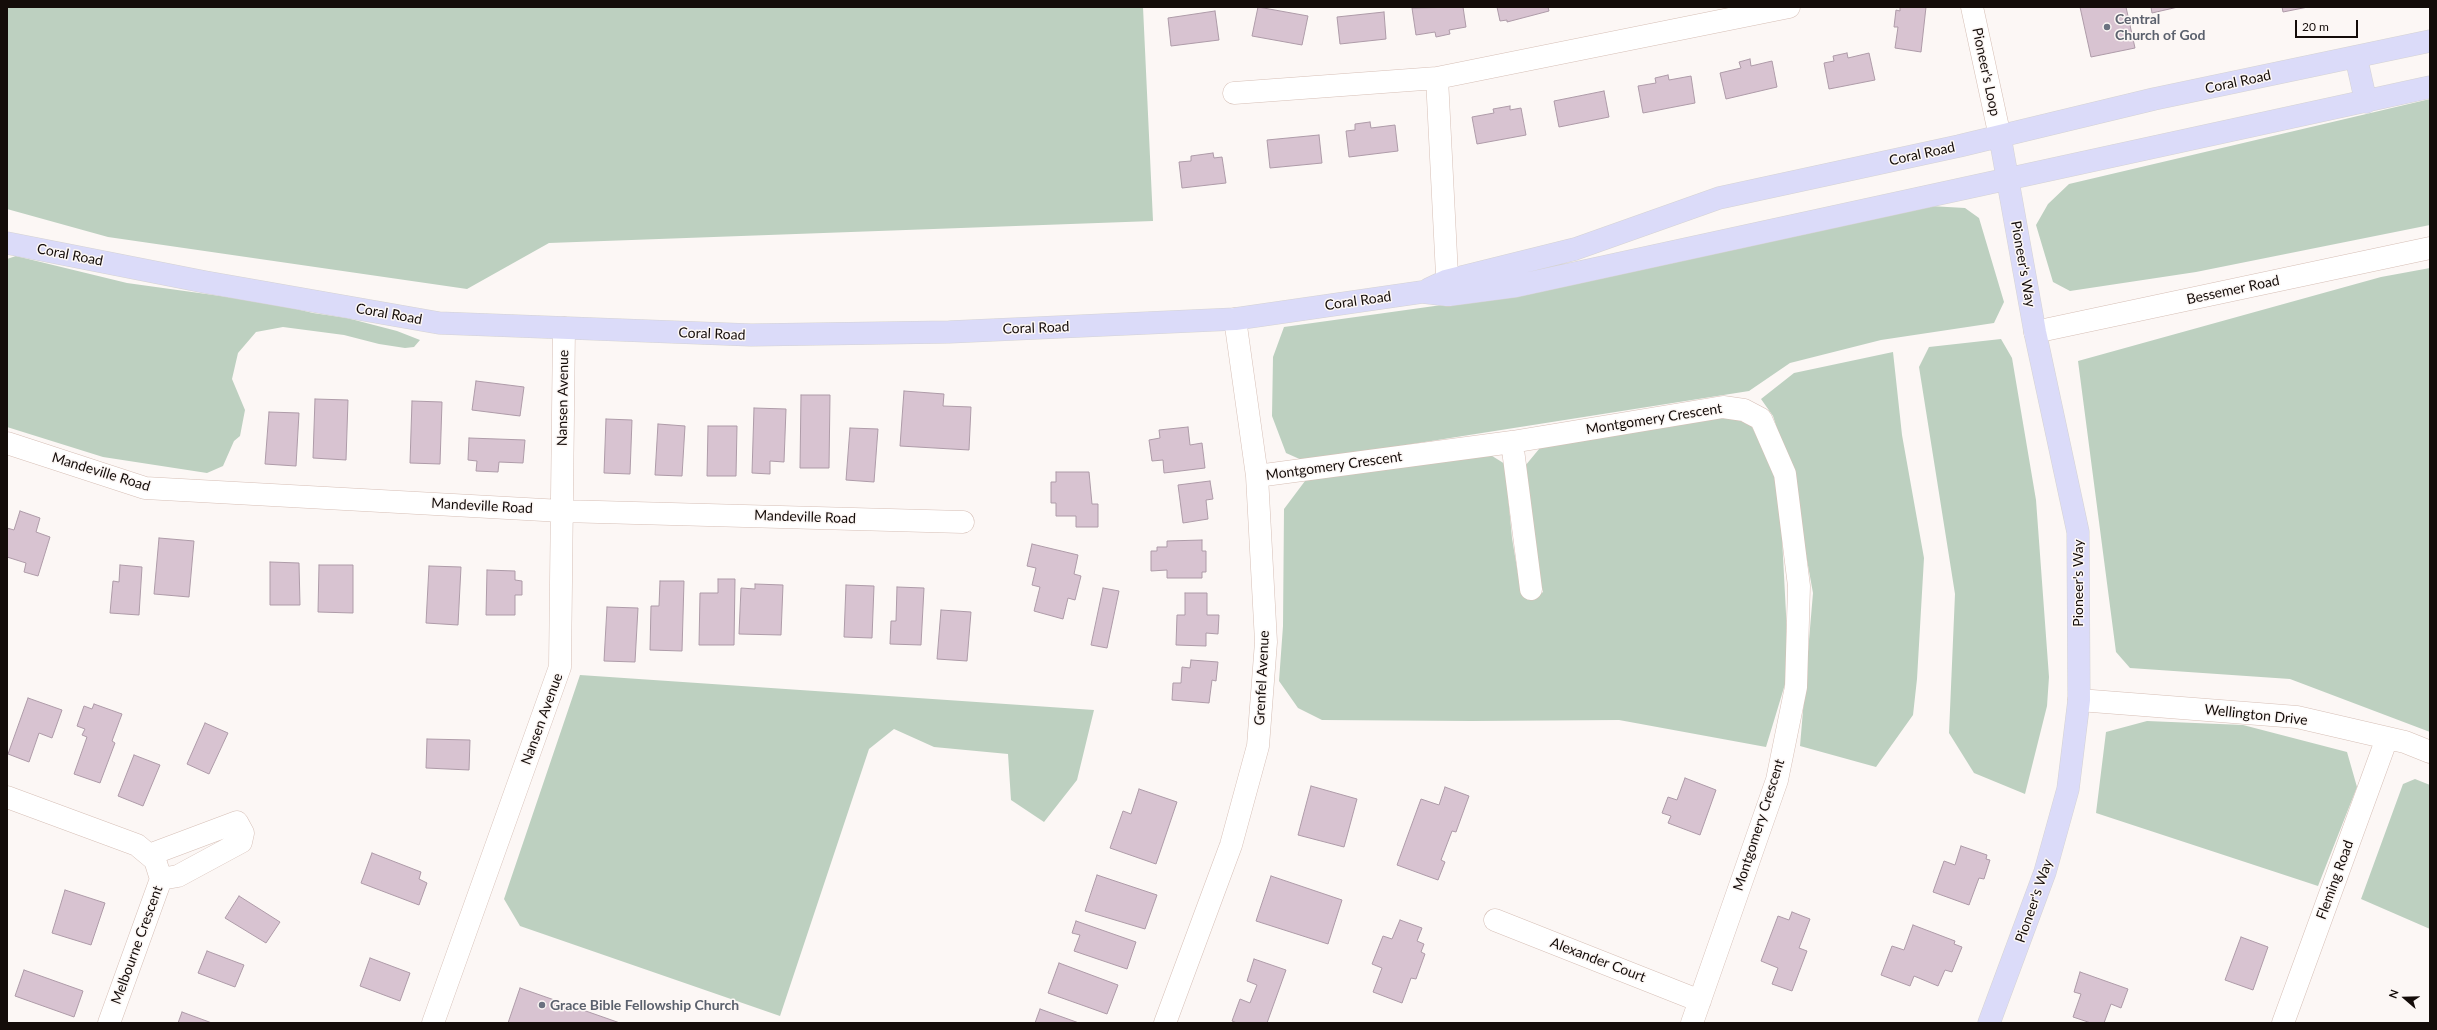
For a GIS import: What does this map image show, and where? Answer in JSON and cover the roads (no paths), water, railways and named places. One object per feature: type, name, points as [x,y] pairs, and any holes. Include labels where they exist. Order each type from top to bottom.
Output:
[{"type":"main road","name":"Coral Road","points":[[1447,288],[1575,249],[1719,198],[2000,137],[2154,100],[2430,41]]},
{"type":"main road","points":[[2356,57],[2366,102]]},
{"type":"main road","name":"Coral Road","points":[[7,243],[205,282],[439,323],[751,335],[949,332],[1235,319],[1447,288],[1516,286],[2008,178],[2430,88]]},
{"type":"main road","name":"Pioneer's Way","points":[[1989,1023],[2045,872],[2068,789],[2079,700],[2078,532],[2036,332],[2000,137]]},
{"type":"street","points":[[1234,93],[1437,78],[1789,7]]},
{"type":"street","name":"Pioneer's Loop","points":[[1972,7],[2000,137]]},
{"type":"street","points":[[1437,78],[1447,288]]},
{"type":"street","name":"Bessemer Road","points":[[2036,332],[2430,248]]},
{"type":"street","name":"Grenfel Avenue","points":[[1165,1023],[1231,845],[1258,746],[1266,642],[1257,476],[1235,319]]},
{"type":"street","name":"Nansen Avenue","points":[[433,1023],[560,668],[564,328]]},
{"type":"street","name":"Montgomery Crescent","points":[[1257,476],[1512,442],[1723,407],[1744,410],[1761,419],[1785,474],[1799,586],[1796,687],[1777,780],[1692,1023]]},
{"type":"street","points":[[1512,442],[1531,589]]},
{"type":"street","name":"Mandeville Road","points":[[7,443],[145,488],[562,511],[963,522]]},
{"type":"street","name":"Wellington Drive","points":[[2079,700],[2297,717],[2386,738],[2430,752]]},
{"type":"street","name":"Fleming Road","points":[[2283,1023],[2386,738]]},
{"type":"street","name":"Melbourne Crescent","points":[[7,797],[136,844],[155,860],[160,879],[109,1023]]},
{"type":"street","points":[[149,856],[237,822],[243,833],[241,842],[178,876],[160,879]]},
{"type":"street","name":"Alexander Court","points":[[1495,920],[1700,1000]]},
{"type":"place","name":"Central Church of God","points":[[2107,27]]},
{"type":"place","name":"Grace Bible Fellowship Church","points":[[542,1005]]}]
